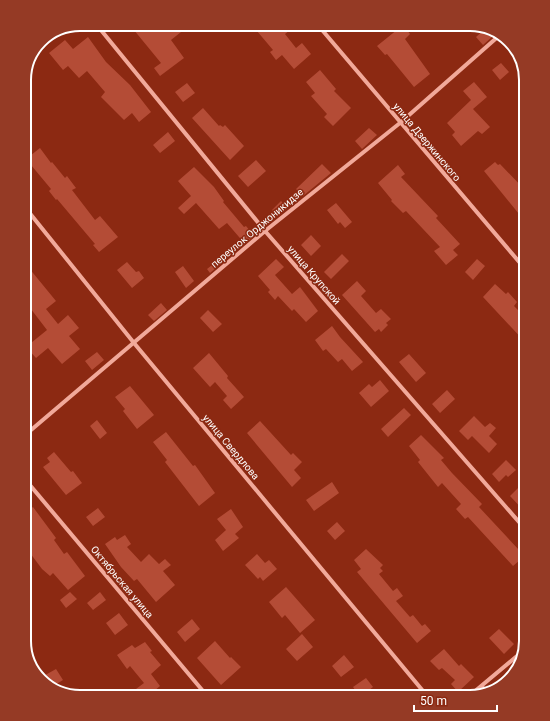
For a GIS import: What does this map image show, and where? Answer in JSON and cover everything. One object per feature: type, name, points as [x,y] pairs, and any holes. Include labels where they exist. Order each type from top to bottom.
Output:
[{"type":"street","name":"улица Крупской","points":[[102,31],[265,231],[519,522]]},
{"type":"street","name":"улица Дзержинского","points":[[323,31],[519,262]]},
{"type":"street","name":"переулок Орджоникидзе","points":[[31,430],[265,231],[400,123],[496,39]]},
{"type":"street","name":"улица Свердлова","points":[[31,215],[134,343],[422,690]]},
{"type":"street","name":"Октябрьская улица","points":[[31,486],[202,690]]},
{"type":"street","points":[[477,690],[516,657]]},
{"type":"building","points":[[135,31],[180,31],[181,32],[171,40],[184,58],[160,76],[154,68],[161,63]]},
{"type":"building","points":[[257,31],[289,31],[285,34],[296,48],[302,43],[311,54],[294,69],[282,55],[276,60],[270,52],[273,50]]},
{"type":"building","points":[[396,31],[408,31],[410,34],[405,39],[430,74],[414,87],[387,54],[385,55],[377,46]]},
{"type":"building","points":[[481,32],[492,37],[483,45],[476,37]]},
{"type":"building","points":[[88,37],[106,62],[130,85],[151,112],[139,122],[132,113],[124,120],[101,97],[105,92],[87,71],[79,78],[68,66],[63,70],[49,53],[65,40],[73,49]]},
{"type":"building","points":[[501,63],[509,72],[500,80],[492,70]]},
{"type":"building","points":[[320,70],[336,89],[334,91],[351,108],[333,126],[324,117],[327,114],[311,96],[315,93],[306,82]]},
{"type":"building","points":[[474,82],[487,97],[473,109],[490,127],[482,134],[478,131],[461,146],[452,135],[455,132],[447,123],[471,100],[463,91]]},
{"type":"building","points":[[187,83],[195,93],[183,102],[175,92]]},
{"type":"building","points":[[203,108],[219,126],[220,125],[223,127],[225,125],[244,146],[230,160],[192,118]]},
{"type":"building","points":[[369,128],[377,135],[362,149],[355,141]]},
{"type":"building","points":[[168,132],[175,141],[160,153],[153,145]]},
{"type":"building","points":[[40,148],[65,178],[67,176],[76,188],[72,190],[95,220],[100,216],[118,237],[99,252],[93,245],[95,244],[49,191],[51,189],[31,165],[31,155]]},
{"type":"building","points":[[256,160],[266,171],[248,187],[238,176]]},
{"type":"building","points":[[495,162],[498,165],[500,164],[519,184],[519,214],[484,171]]},
{"type":"building","points":[[322,164],[331,173],[303,196],[296,189]]},
{"type":"building","points":[[398,165],[405,174],[401,177],[438,216],[436,218],[460,244],[453,250],[458,255],[446,265],[434,251],[440,247],[406,211],[403,213],[391,201],[392,200],[378,183]]},
{"type":"building","points":[[194,167],[214,187],[224,201],[223,202],[244,227],[246,226],[254,236],[245,244],[227,223],[219,229],[196,203],[184,214],[178,208],[191,196],[178,181]]},
{"type":"building","points":[[281,201],[288,208],[278,216],[272,210]]},
{"type":"building","points":[[336,203],[352,222],[345,228],[340,222],[338,224],[327,210]]},
{"type":"building","points":[[311,235],[321,246],[311,256],[301,245]]},
{"type":"building","points":[[342,254],[349,261],[331,279],[324,272]]},
{"type":"building","points":[[221,258],[224,261],[210,273],[207,269]]},
{"type":"building","points":[[276,259],[284,267],[275,275],[292,294],[300,287],[318,311],[306,322],[294,309],[292,311],[278,296],[275,300],[268,292],[270,290],[258,276]]},
{"type":"building","points":[[477,259],[485,266],[473,280],[465,272]]},
{"type":"building","points":[[127,262],[136,272],[139,271],[144,278],[132,288],[117,270]]},
{"type":"building","points":[[183,266],[194,281],[186,288],[175,272]]},
{"type":"building","points":[[31,271],[56,301],[46,309],[58,324],[68,315],[79,328],[69,336],[80,349],[62,364],[48,348],[36,358],[31,352],[31,343],[47,330],[31,309]]},
{"type":"building","points":[[357,281],[366,291],[361,296],[376,313],[381,309],[391,319],[386,323],[388,325],[381,332],[379,329],[375,332],[342,295]]},
{"type":"building","points":[[495,284],[506,294],[508,292],[517,302],[514,306],[519,311],[519,336],[483,297]]},
{"type":"building","points":[[161,303],[167,310],[154,321],[148,315]]},
{"type":"building","points":[[208,310],[222,324],[213,332],[200,318]]},
{"type":"building","points":[[332,326],[363,362],[352,371],[342,359],[338,362],[326,349],[323,351],[315,340]]},
{"type":"building","points":[[97,352],[104,360],[92,370],[85,361]]},
{"type":"building","points":[[209,353],[228,376],[227,378],[244,397],[231,409],[223,400],[227,396],[215,382],[210,387],[193,368]]},
{"type":"building","points":[[409,354],[426,373],[416,382],[399,362]]},
{"type":"building","points":[[380,380],[389,391],[371,407],[359,393],[369,384],[372,387]]},
{"type":"building","points":[[130,386],[154,415],[137,429],[123,411],[125,409],[115,397]]},
{"type":"building","points":[[447,390],[455,399],[440,413],[432,404]]},
{"type":"building","points":[[404,408],[411,415],[388,437],[381,429]]},
{"type":"building","points":[[474,416],[485,427],[490,423],[496,428],[489,436],[497,444],[489,453],[472,436],[468,440],[459,431]]},
{"type":"building","points":[[97,420],[107,433],[100,439],[90,426]]},
{"type":"building","points":[[260,421],[291,455],[293,453],[302,462],[294,470],[301,478],[292,487],[247,433]]},
{"type":"building","points":[[166,432],[193,466],[195,465],[215,493],[199,506],[165,462],[167,460],[153,442]]},
{"type":"building","points":[[421,435],[444,458],[441,460],[482,504],[479,507],[519,550],[519,561],[513,566],[468,517],[465,519],[456,509],[461,504],[442,483],[438,487],[418,462],[420,460],[409,446]]},
{"type":"building","points":[[54,452],[71,472],[73,471],[82,483],[66,495],[43,467],[50,462],[47,458]]},
{"type":"building","points":[[506,460],[516,470],[508,477],[506,475],[499,482],[492,474]]},
{"type":"building","points":[[332,482],[339,493],[314,511],[306,500]]},
{"type":"building","points":[[519,487],[519,506],[510,496]]},
{"type":"building","points":[[33,507],[56,538],[54,540],[64,554],[67,552],[85,576],[68,590],[53,573],[50,576],[42,569],[31,554],[31,509]]},
{"type":"building","points":[[98,508],[105,517],[93,526],[86,517]]},
{"type":"building","points":[[231,509],[243,527],[235,534],[239,538],[223,551],[215,540],[226,530],[217,519]]},
{"type":"building","points":[[337,522],[345,531],[335,540],[327,531]]},
{"type":"building","points":[[125,535],[131,544],[127,547],[141,562],[149,554],[159,564],[165,559],[171,565],[163,571],[175,585],[156,602],[137,579],[134,581],[121,567],[105,544],[115,537],[117,540]]},
{"type":"building","points":[[366,549],[383,565],[380,568],[383,571],[379,574],[393,591],[397,588],[403,596],[396,601],[410,617],[413,615],[422,626],[425,624],[431,631],[417,643],[357,572],[361,569],[354,560]]},
{"type":"building","points":[[257,554],[265,563],[269,560],[277,569],[263,581],[260,577],[258,579],[245,565]]},
{"type":"building","points":[[286,587],[315,620],[300,633],[285,615],[282,618],[269,602]]},
{"type":"building","points":[[70,592],[77,599],[66,608],[60,600]]},
{"type":"building","points":[[100,592],[106,600],[93,610],[87,603]]},
{"type":"building","points":[[119,613],[128,625],[115,635],[106,623]]},
{"type":"building","points":[[192,619],[200,629],[185,642],[177,632]]},
{"type":"building","points":[[499,629],[514,644],[504,654],[489,638]]},
{"type":"building","points":[[302,634],[313,647],[297,661],[286,649]]},
{"type":"building","points":[[215,641],[230,658],[231,657],[241,667],[221,685],[197,658]]},
{"type":"building","points":[[145,642],[152,651],[150,652],[161,665],[151,674],[160,686],[155,690],[137,690],[136,689],[144,683],[130,666],[127,669],[117,655],[132,645],[135,648]]},
{"type":"building","points":[[444,649],[459,666],[461,664],[474,677],[460,690],[456,690],[451,684],[455,680],[442,668],[439,670],[430,661]]},
{"type":"building","points":[[344,655],[354,667],[341,677],[332,666]]},
{"type":"building","points":[[56,669],[63,680],[56,684],[45,675]]},
{"type":"building","points":[[366,678],[373,687],[369,690],[355,690],[353,687]]}]
